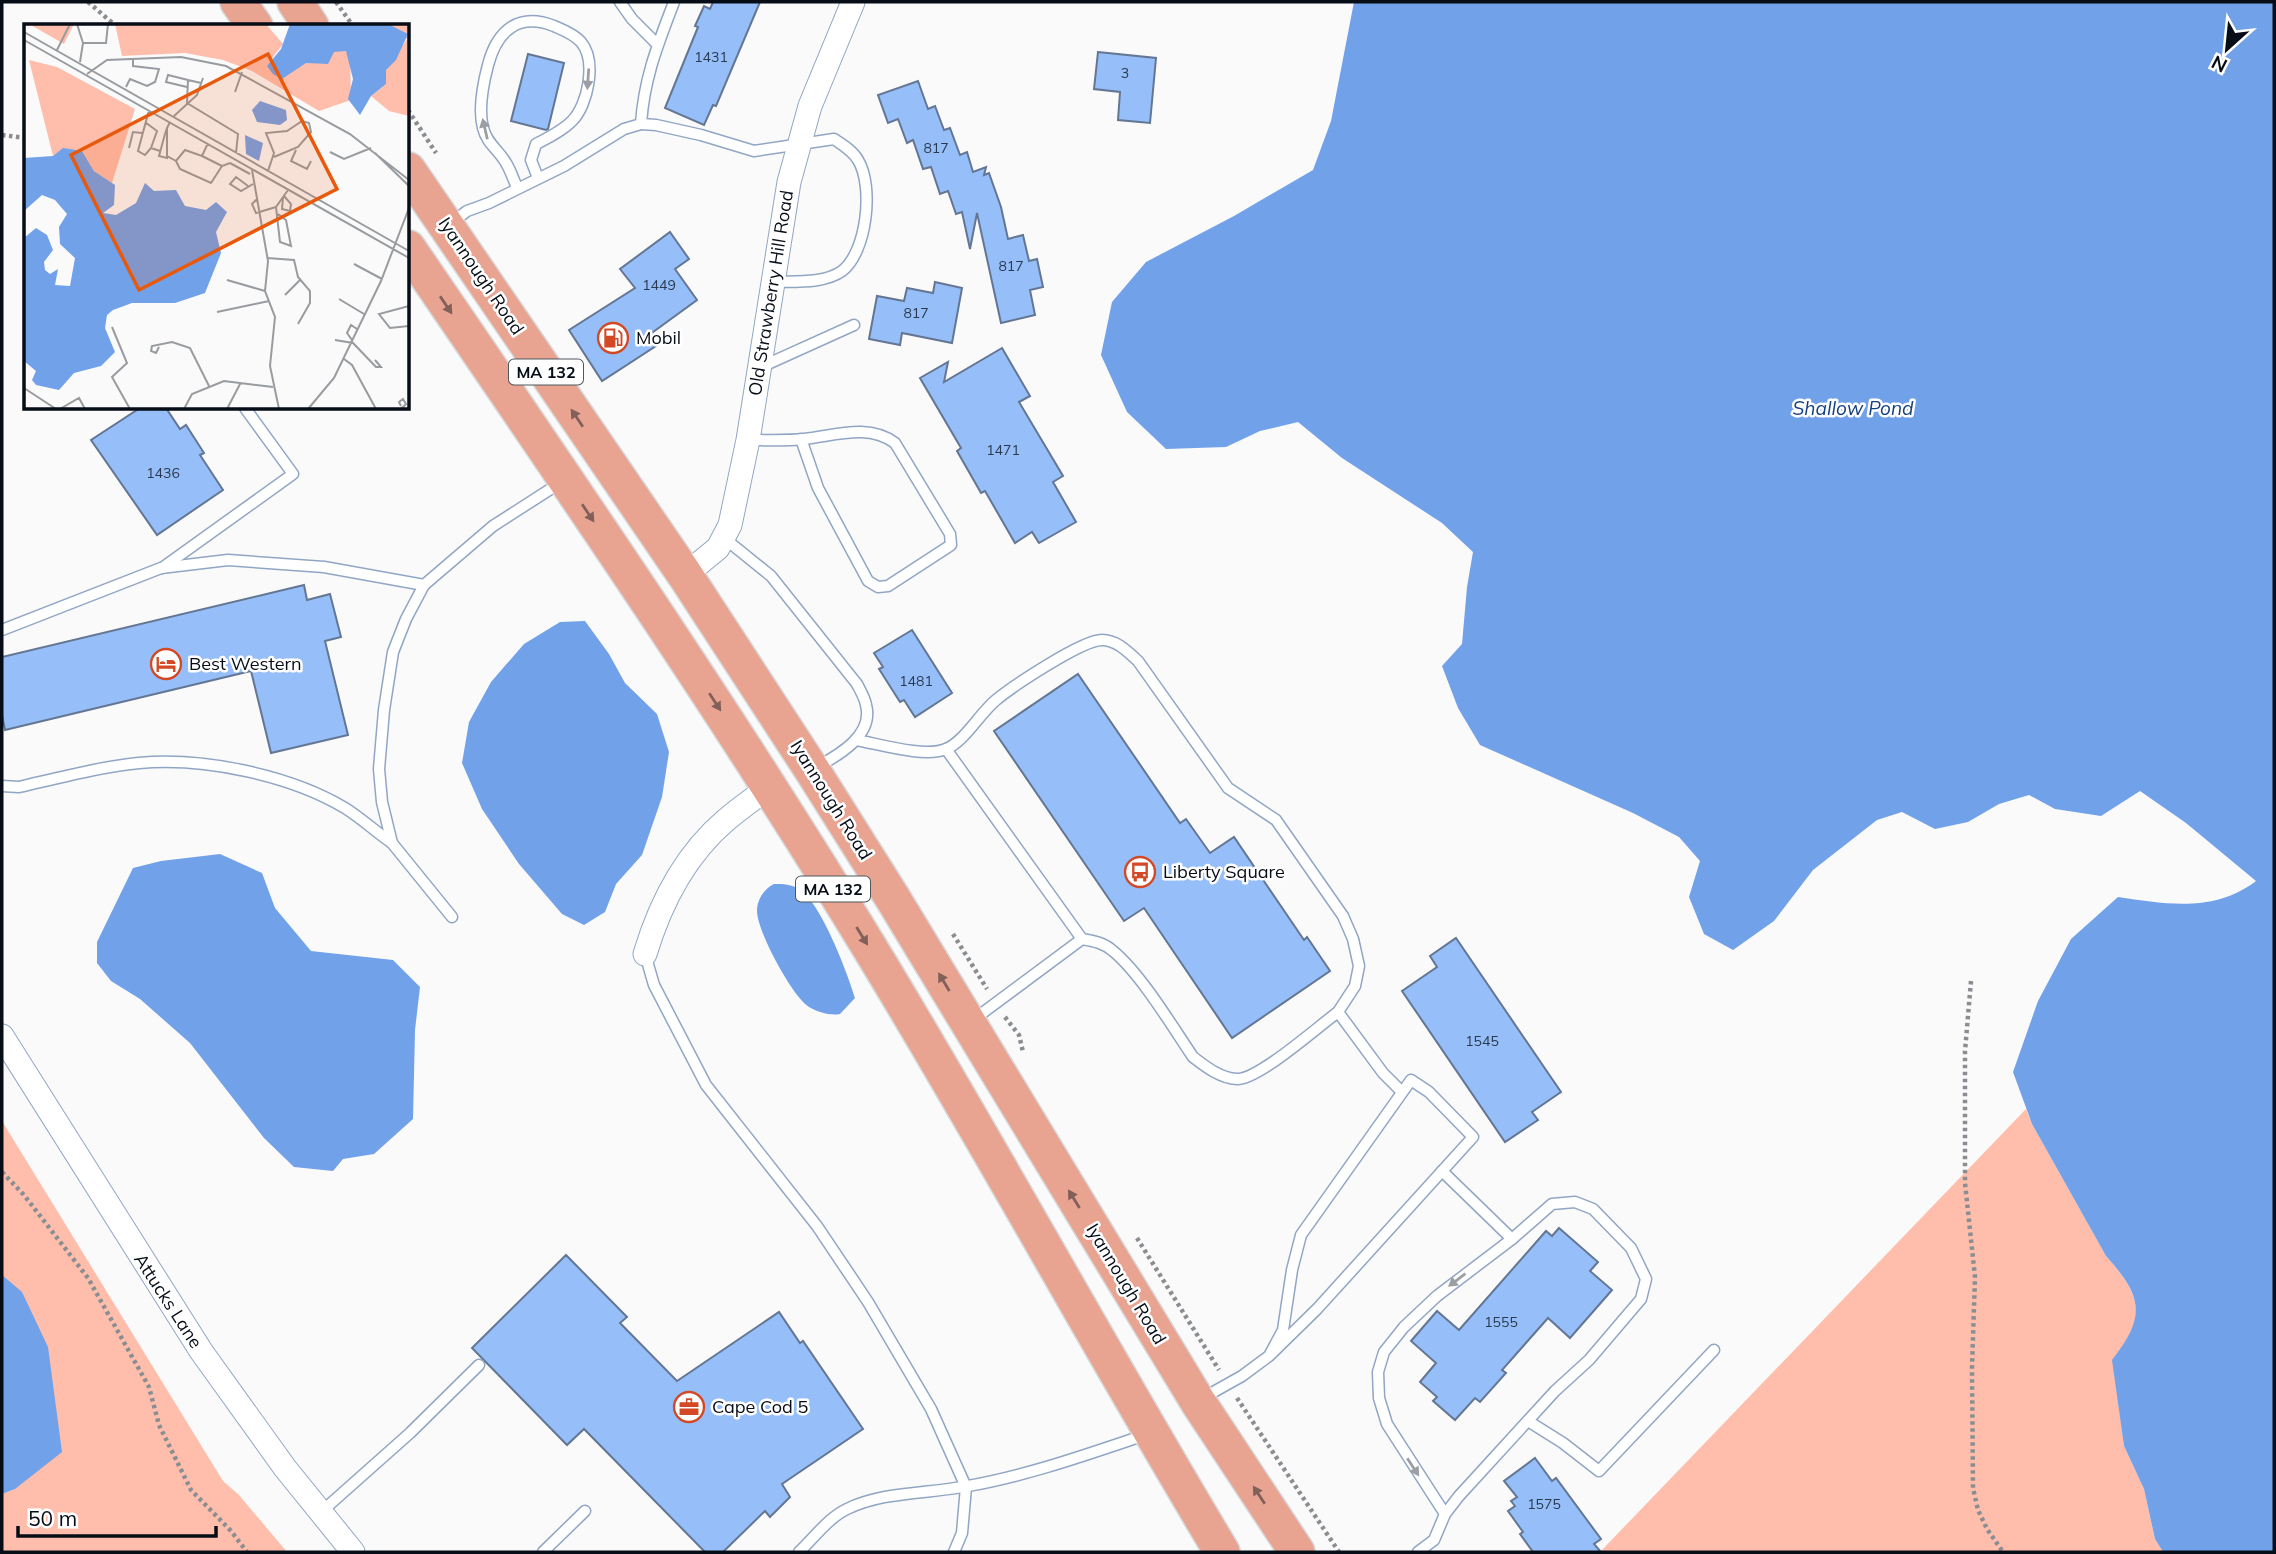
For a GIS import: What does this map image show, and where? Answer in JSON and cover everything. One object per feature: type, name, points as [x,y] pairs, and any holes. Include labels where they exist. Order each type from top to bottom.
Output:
[{"type":"main road","points":[[238,2],[254,24]]},
{"type":"main road","points":[[295,2],[311,24]]},
{"type":"main road","name":"Iyannough Road","points":[[410,173],[685,575],[812,770],[969,1023],[1198,1402],[1297,1552]]},
{"type":"main road","name":"MA 132","points":[[415,265],[566,480],[770,786],[937,1061],[1150,1433],[1222,1552]]},
{"type":"street","name":"Old Strawberry Hill Road","points":[[685,575],[709,556],[724,538],[736,504],[789,182],[798,144],[826,65],[853,2]]},
{"type":"street","points":[[645,954],[664,904],[692,858],[725,821],[770,786]]},
{"type":"street","name":"Attucks Lane","points":[[2,1036],[201,1351],[241,1409],[353,1552]]},
{"type":"lane","points":[[620,2],[632,19],[657,44]]},
{"type":"lane","points":[[641,124],[643,94],[657,44],[674,2]]},
{"type":"lane","points":[[517,187],[506,161],[486,139],[482,125],[484,81],[494,47],[502,34],[523,22],[534,20],[559,28],[580,41],[586,49],[590,76],[578,113],[561,129],[536,144],[531,160],[538,178]]},
{"type":"lane","points":[[447,227],[467,211],[564,166],[624,129],[641,124],[701,135],[754,151],[834,139],[857,158],[867,188],[867,205],[857,248],[844,269],[833,275],[819,279],[773,282]]},
{"type":"lane","points":[[758,369],[854,325]]},
{"type":"lane","points":[[161,569],[293,474],[246,410]]},
{"type":"lane","points":[[748,440],[802,439],[865,432],[883,434],[895,443],[950,534],[951,545],[888,586],[878,587],[868,581],[818,488],[802,439]]},
{"type":"lane","points":[[392,843],[382,802],[379,769],[393,652],[406,619],[424,585],[493,526],[566,480]]},
{"type":"lane","points":[[724,538],[771,576],[857,684],[866,705],[867,719],[856,740],[839,755],[812,770]]},
{"type":"lane","points":[[2,630],[161,569],[228,560],[324,567],[424,585]]},
{"type":"lane","points":[[856,740],[925,752],[947,749],[966,733],[995,701],[1063,656],[1103,640],[1122,646],[1138,661],[1228,788],[1276,820],[1343,916],[1353,939],[1359,966],[1355,986],[1338,1012],[1259,1072],[1240,1079],[1207,1068],[1193,1057],[1128,965],[1112,949],[1099,942],[1082,939],[947,749]]},
{"type":"lane","points":[[2,786],[19,787],[140,763],[190,763],[268,775],[302,787],[345,808],[392,843],[452,917]]},
{"type":"lane","points":[[969,1023],[1082,939]]},
{"type":"lane","points":[[645,954],[654,985],[706,1085],[791,1192],[868,1302],[931,1409],[966,1487],[962,1533],[954,1552]]},
{"type":"lane","points":[[1338,1012],[1383,1073],[1402,1092]]},
{"type":"lane","points":[[1198,1402],[1269,1356],[1317,1309],[1473,1137],[1429,1092],[1411,1080],[1301,1235],[1292,1270],[1283,1330],[1269,1356]]},
{"type":"lane","points":[[1442,1171],[1512,1240]]},
{"type":"lane","points":[[1418,1552],[1434,1540],[1445,1514],[1555,1391],[1589,1360],[1641,1299],[1646,1279],[1631,1248],[1593,1209],[1575,1202],[1552,1204],[1512,1240],[1437,1296],[1404,1327],[1384,1352],[1378,1373],[1379,1398],[1387,1423],[1445,1514]]},
{"type":"lane","points":[[1528,1421],[1563,1443],[1599,1471],[1714,1350]]},
{"type":"lane","points":[[320,1513],[410,1433],[479,1365]]},
{"type":"lane","points":[[799,1552],[833,1518],[858,1504],[966,1487],[1039,1470],[1150,1433]]},
{"type":"lane","points":[[542,1552],[585,1511]]},
{"type":"path","points":[[88,2],[114,24]]},
{"type":"path","points":[[336,2],[351,24]]},
{"type":"path","points":[[2,135],[24,138]]},
{"type":"path","points":[[1971,981],[1965,1051],[1965,1182],[1975,1277],[1972,1368],[1973,1488],[1978,1510],[2003,1552]]},
{"type":"path","points":[[1019,1035],[1023,1052],[1030,1064]]},
{"type":"path","points":[[2,1172],[24,1195],[88,1278],[149,1387],[159,1425],[191,1490],[232,1531],[247,1552]]},
{"type":"path","points":[[1133,1230],[1228,1384],[1339,1552]]},
{"type":"shaded area","points":[[2026,1109],[2106,1256],[2133,1295],[2135,1319],[2124,1345],[2113,1360],[2124,1446],[2144,1489],[2155,1539],[2163,1552],[1600,1552]]},
{"type":"shaded area","points":[[2,1121],[223,1481],[239,1495],[287,1552],[2,1552],[2,1494],[15,1489],[2,1321]]},
{"type":"water","name":"Shallow Pond","points":[[1354,2],[2274,2],[2274,1552],[2163,1552],[2155,1539],[2144,1489],[2124,1446],[2112,1360],[2131,1331],[2136,1306],[2133,1295],[2106,1256],[2032,1124],[2013,1072],[2038,1001],[2071,939],[2118,897],[2189,904],[2207,902],[2240,891],[2256,881],[2186,823],[2140,791],[2101,816],[2055,809],[2029,795],[1999,804],[1968,822],[1935,829],[1902,812],[1877,820],[1813,870],[1774,921],[1733,950],[1704,934],[1689,897],[1700,861],[1679,837],[1633,813],[1480,745],[1458,708],[1442,666],[1462,644],[1473,552],[1442,523],[1342,458],[1298,422],[1260,431],[1226,447],[1166,449],[1127,412],[1101,355],[1112,302],[1146,262],[1234,216],[1313,170],[1331,121]]},
{"type":"water","points":[[585,621],[609,654],[625,683],[657,714],[669,752],[662,797],[642,855],[616,884],[605,912],[584,925],[562,914],[519,864],[482,809],[462,763],[469,722],[491,682],[524,644],[560,622]]},
{"type":"water","points":[[220,854],[262,873],[275,908],[311,951],[393,960],[420,987],[415,1030],[413,1119],[374,1154],[343,1159],[333,1171],[294,1167],[264,1138],[190,1043],[140,999],[111,981],[97,963],[97,942],[133,868],[161,861]]},
{"type":"water","points":[[774,884],[791,885],[800,890],[808,897],[825,924],[855,998],[840,1014],[824,1013],[809,1007],[794,990],[777,962],[763,933],[757,911],[762,895]]},
{"type":"water","points":[[2,1275],[22,1292],[48,1347],[62,1452],[15,1489],[2,1494]]},
{"type":"building","points":[[713,2],[760,2],[716,106],[713,105],[704,125],[665,108],[704,6],[710,9]]},
{"type":"building","points":[[1098,52],[1156,58],[1150,123],[1118,120],[1120,92],[1094,89]]},
{"type":"building","points":[[528,54],[564,63],[546,130],[511,121]]},
{"type":"building","points":[[918,81],[928,109],[935,106],[944,130],[950,128],[960,155],[967,152],[973,172],[986,167],[984,175],[989,173],[1001,207],[1008,239],[1023,235],[1029,261],[1037,259],[1043,287],[1030,290],[1035,315],[1001,323],[977,213],[970,249],[962,212],[956,214],[948,191],[940,194],[931,167],[923,169],[913,140],[907,143],[898,119],[888,123],[878,95]]},
{"type":"building","points":[[670,232],[689,259],[675,269],[697,300],[649,335],[656,346],[602,381],[569,330],[635,288],[620,269]]},
{"type":"building","points":[[935,282],[962,288],[952,343],[902,333],[900,345],[869,339],[877,296],[904,301],[907,288],[933,293]]},
{"type":"building","points":[[1002,348],[1030,396],[1019,402],[1063,476],[1053,482],[1076,522],[1039,543],[1032,532],[1015,543],[985,491],[981,493],[957,451],[961,448],[920,378],[948,362],[944,382]]},
{"type":"building","points":[[137,410],[167,410],[180,429],[186,425],[204,453],[200,455],[223,490],[157,535],[91,440]]},
{"type":"building","name":"Best Western","points":[[304,585],[307,600],[330,594],[341,637],[325,641],[348,735],[271,753],[251,671],[5,730],[2,715],[2,657]]},
{"type":"building","points":[[912,630],[952,693],[915,717],[904,700],[900,702],[879,669],[883,667],[874,653]]},
{"type":"building","points":[[1078,674],[1180,823],[1186,819],[1210,853],[1234,837],[1304,940],[1307,937],[1330,971],[1232,1038],[1144,908],[1124,921],[994,731]]},
{"type":"building","points":[[1456,938],[1561,1092],[1532,1112],[1538,1120],[1505,1142],[1402,991],[1437,967],[1430,956]]},
{"type":"building","points":[[1559,1228],[1598,1262],[1590,1271],[1612,1290],[1570,1338],[1548,1318],[1502,1370],[1506,1373],[1480,1402],[1475,1398],[1455,1420],[1433,1401],[1437,1397],[1420,1382],[1436,1363],[1411,1341],[1437,1311],[1459,1330],[1546,1231],[1552,1236]]},
{"type":"building","name":"Cape Cod 5","points":[[566,1255],[627,1317],[620,1323],[677,1381],[779,1312],[800,1343],[803,1341],[863,1429],[782,1484],[790,1497],[770,1517],[765,1511],[723,1552],[705,1552],[584,1429],[567,1445],[472,1348]]},
{"type":"building","points":[[1535,1458],[1552,1481],[1556,1478],[1601,1539],[1594,1544],[1601,1552],[1533,1552],[1520,1534],[1523,1532],[1508,1511],[1515,1506],[1511,1501],[1517,1497],[1504,1481]]},
{"type":"place","name":"Mobil","points":[[613,338]]},
{"type":"place","name":"Best Western","points":[[166,664]]},
{"type":"place","name":"Liberty Square","points":[[1140,872]]},
{"type":"place","name":"Cape Cod 5","points":[[689,1407]]}]
